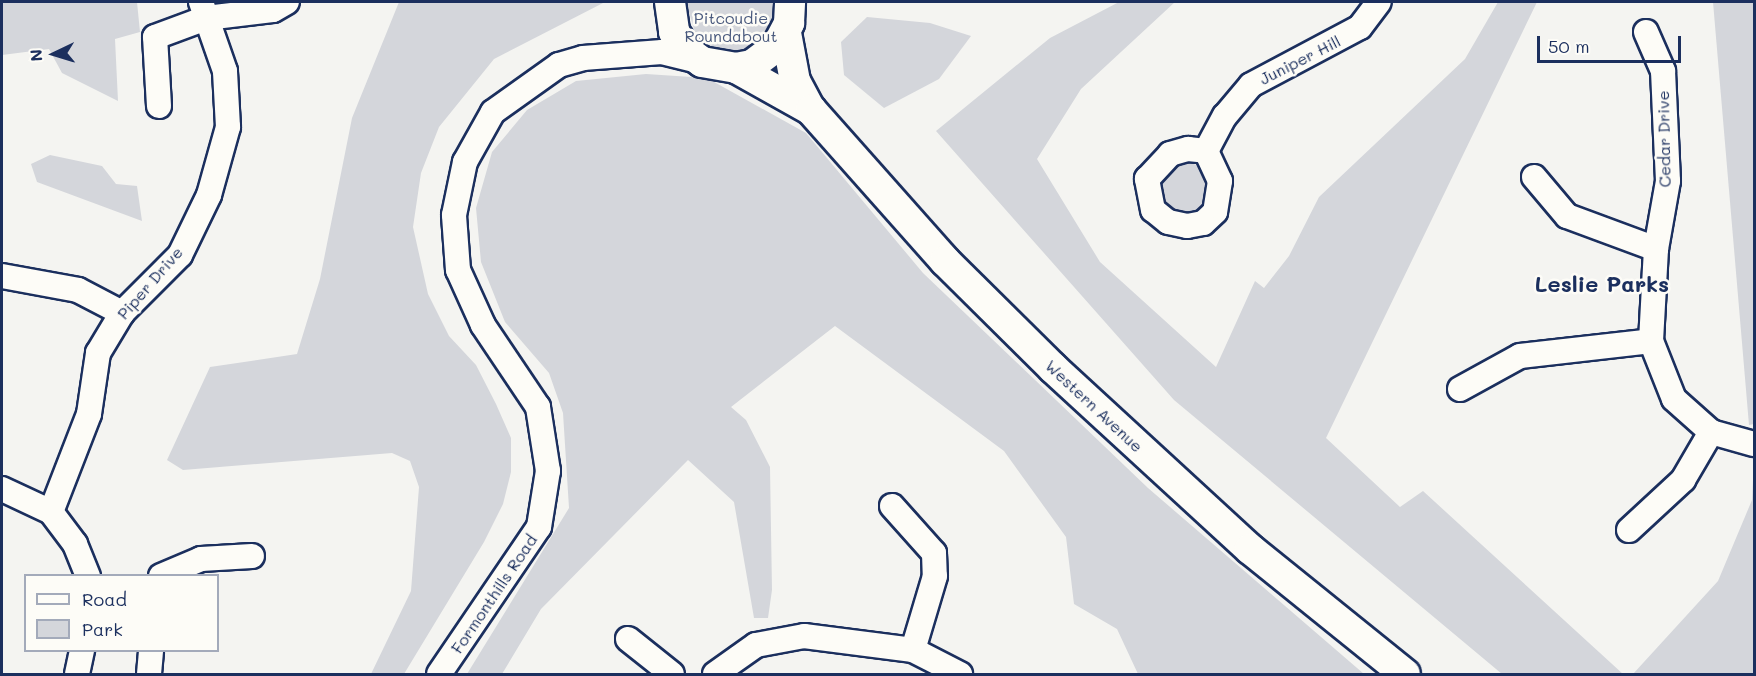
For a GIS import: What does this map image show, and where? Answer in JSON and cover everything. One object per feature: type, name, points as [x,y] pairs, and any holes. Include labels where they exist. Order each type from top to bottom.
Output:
[{"type":"main road","points":[[670,7],[674,32],[702,62],[736,68],[811,110]]},
{"type":"main road","points":[[736,68],[766,57],[792,12]]},
{"type":"main road","points":[[792,12],[795,81],[811,110]]},
{"type":"main road","name":"Western Avenue","points":[[811,110],[945,261],[1070,384],[1250,549],[1405,675]]},
{"type":"street","points":[[159,106],[155,36],[203,10],[273,10],[287,2]]},
{"type":"street","name":"Juniper Hill","points":[[1206,151],[1224,116],[1251,85],[1360,27],[1379,2]]},
{"type":"street","name":"Formonthills Road","points":[[620,53],[650,39],[670,7]]},
{"type":"street","name":"Piper Drive","points":[[51,512],[89,414],[98,353],[122,313],[180,255],[209,195],[228,127],[225,71],[203,10]]},
{"type":"street","name":"Cedar Drive","points":[[1646,32],[1663,71],[1668,181],[1656,249],[1651,341],[1674,399],[1711,432],[1755,444]]},
{"type":"street","name":"Formonthills Road","points":[[439,675],[539,527],[548,471],[538,406],[483,325],[458,270],[454,243],[458,186],[478,135],[513,94],[558,65],[620,53],[662,52],[702,62]]},
{"type":"street","points":[[1534,177],[1567,216],[1656,249]]},
{"type":"street","points":[[2,276],[78,290],[122,313]]},
{"type":"street","points":[[1460,389],[1520,356],[1651,341]]},
{"type":"street","points":[[1629,530],[1683,480],[1711,432]]},
{"type":"street","points":[[2,489],[51,512],[75,544],[87,574]]},
{"type":"street","points":[[892,506],[934,552],[935,576],[913,650]]},
{"type":"street","points":[[166,574],[201,559],[252,556]]},
{"type":"street","points":[[715,675],[756,645],[804,636],[913,650],[960,675]]},
{"type":"street","points":[[628,639],[672,675]]},
{"type":"street","points":[[77,675],[82,652]]},
{"type":"street","points":[[149,675],[151,652]]},
{"type":"green space","points":[[2,2],[137,2],[140,32],[115,39],[118,101],[62,73],[49,49],[2,55]]},
{"type":"green space","points":[[399,2],[605,2],[494,59],[439,127],[421,173],[413,227],[428,294],[449,336],[476,365],[496,404],[511,438],[511,472],[503,504],[484,542],[404,674],[371,674],[411,591],[419,487],[410,461],[392,453],[183,470],[167,460],[210,367],[297,354],[320,279],[352,118]]},
{"type":"green space","name":"Pitcoudie Roundabout","points":[[686,2],[775,2],[776,12],[764,41],[729,54],[697,39]]},
{"type":"green space","points":[[1119,2],[1175,2],[1081,89],[1037,159],[1100,262],[1216,367],[1255,281],[1264,288],[1289,256],[1319,197],[1465,59],[1498,2],[1537,2],[1326,438],[1400,507],[1423,491],[1623,674],[1502,674],[1174,400],[936,131],[1050,38]]},
{"type":"green space","points":[[1713,2],[1754,2],[1754,424],[1749,425]]},
{"type":"green space","points":[[867,17],[930,23],[971,36],[939,79],[884,108],[844,75],[841,42]]},
{"type":"green space","points":[[646,74],[707,78],[806,133],[923,273],[1148,488],[1364,674],[1138,674],[1117,629],[1074,604],[1066,537],[1004,451],[835,326],[731,407],[746,420],[770,467],[772,590],[768,618],[754,618],[734,502],[688,460],[541,609],[502,674],[467,674],[569,508],[563,413],[549,373],[505,322],[481,262],[476,208],[492,152],[527,110],[576,81]]},
{"type":"green space","points":[[50,155],[102,166],[116,184],[137,186],[142,221],[37,182],[31,164]]},
{"type":"green space","points":[[1179,162],[1189,162],[1203,169],[1210,188],[1203,207],[1189,214],[1179,214],[1169,210],[1162,203],[1158,193],[1158,183],[1162,173],[1169,166]]},
{"type":"green space","points":[[1754,460],[1754,674],[1633,674],[1718,581],[1752,500]]},
{"type":"district","name":"Leslie Parks","points":[[1602,284]]}]
